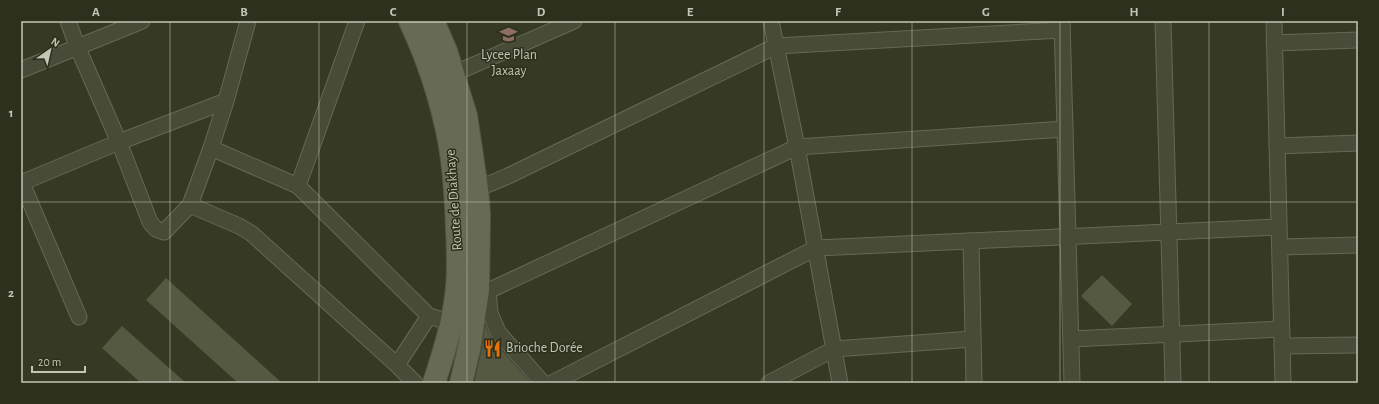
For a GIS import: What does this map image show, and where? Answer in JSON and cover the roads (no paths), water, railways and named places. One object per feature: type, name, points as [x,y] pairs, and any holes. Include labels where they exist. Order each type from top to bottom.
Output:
[{"type":"main road","name":"Route de Diakhaye","points":[[410,21],[419,39],[436,86],[449,140],[456,197],[458,260],[457,289],[452,323],[434,383]]},
{"type":"main road","name":"Route de Diakhaye","points":[[433,21],[446,51],[466,116],[477,189],[479,214],[483,291],[461,383]]},
{"type":"street","points":[[68,21],[77,46],[119,142],[150,222],[156,229],[164,232],[190,205],[226,101],[248,21]]},
{"type":"street","points":[[21,70],[77,46],[142,21]]},
{"type":"street","points":[[298,186],[357,21]]},
{"type":"street","points":[[453,74],[574,21]]},
{"type":"street","points":[[771,21],[797,147],[840,383]]},
{"type":"street","points":[[1163,21],[1173,383]]},
{"type":"street","points":[[1274,21],[1282,383]]},
{"type":"street","points":[[477,189],[508,176],[776,46],[1062,26],[1072,383]]},
{"type":"street","points":[[1274,43],[1358,40]]},
{"type":"street","points":[[79,317],[22,183],[119,142],[226,101]]},
{"type":"street","points":[[543,383],[498,332],[483,291],[797,147],[1065,129]]},
{"type":"street","points":[[1277,146],[1358,143]]},
{"type":"street","points":[[211,148],[298,186],[429,316],[452,323]]},
{"type":"street","points":[[190,205],[239,226],[251,234],[397,365],[415,383]]},
{"type":"street","points":[[552,383],[816,248],[1279,227]]},
{"type":"street","points":[[972,241],[974,383]]},
{"type":"street","points":[[1280,247],[1358,245]]},
{"type":"street","points":[[397,365],[429,316]]},
{"type":"street","points":[[1071,339],[1282,329]]},
{"type":"street","points":[[770,383],[834,349],[974,339]]},
{"type":"street","points":[[1282,346],[1358,345]]},
{"type":"place","name":"Lycee Plan Jaxaay","points":[[509,35]]},
{"type":"place","name":"Brioche Dorée","points":[[493,348]]}]
